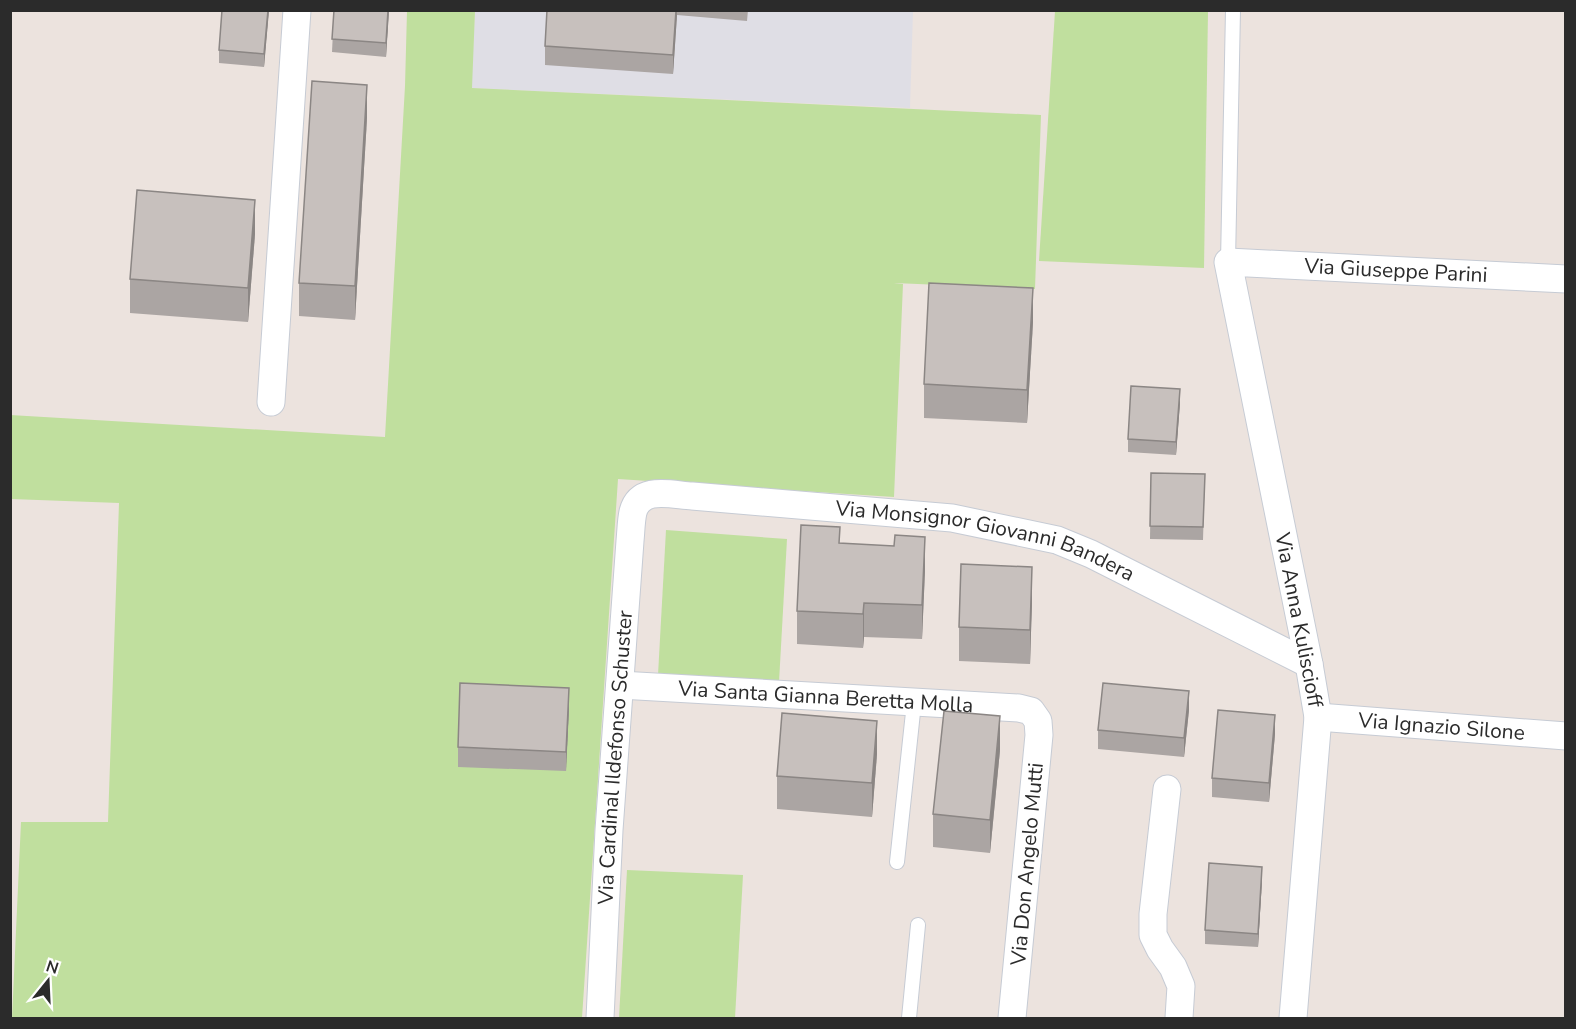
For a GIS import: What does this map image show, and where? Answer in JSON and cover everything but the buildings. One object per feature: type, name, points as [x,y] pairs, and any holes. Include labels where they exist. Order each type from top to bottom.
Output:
[{"type":"street","points":[[271,402],[297,10]]},
{"type":"street","name":"Via Giuseppe Parini","points":[[1228,262],[1566,279]]},
{"type":"street","name":"Via Anna Kuliscioff","points":[[1228,262],[1310,664],[1318,717],[1293,1018]]},
{"type":"street","name":"Via Monsignor Giovanni Bandera","points":[[640,499],[655,493],[952,518],[1057,540],[1091,554],[1310,664]]},
{"type":"street","name":"Via Cardinal Ildefonso Schuster","points":[[600,1018],[609,830],[632,514],[640,499]]},
{"type":"street","name":"Via Santa Gianna Beretta Molla","points":[[620,686],[1019,708],[1032,711]]},
{"type":"street","name":"Via Don Angelo Mutti","points":[[1012,1018],[1039,735],[1038,721],[1032,711]]},
{"type":"street","name":"Via Ignazio Silone","points":[[1318,717],[1566,736]]},
{"type":"street","points":[[1167,789],[1153,914],[1153,935],[1173,967],[1181,986],[1179,1018]]},
{"type":"lane","points":[[1228,262],[1233,10]]},
{"type":"lane","points":[[897,862],[914,703]]},
{"type":"lane","points":[[909,1018],[918,925]]},
{"type":"shaded area","points":[[475,11],[913,11],[910,108],[471,88]]},
{"type":"green space","points":[[407,11],[475,11],[472,88],[1041,115],[1035,289],[894,283],[903,284],[894,497],[618,479],[582,1018],[12,1018],[21,822],[108,822],[119,503],[11,499],[10,415],[385,437],[405,86]]},
{"type":"green space","points":[[1055,11],[1208,11],[1204,268],[1039,261]]},
{"type":"green space","points":[[666,530],[787,539],[779,682],[658,675]]},
{"type":"green space","points":[[627,870],[743,875],[735,1018],[619,1018]]}]
